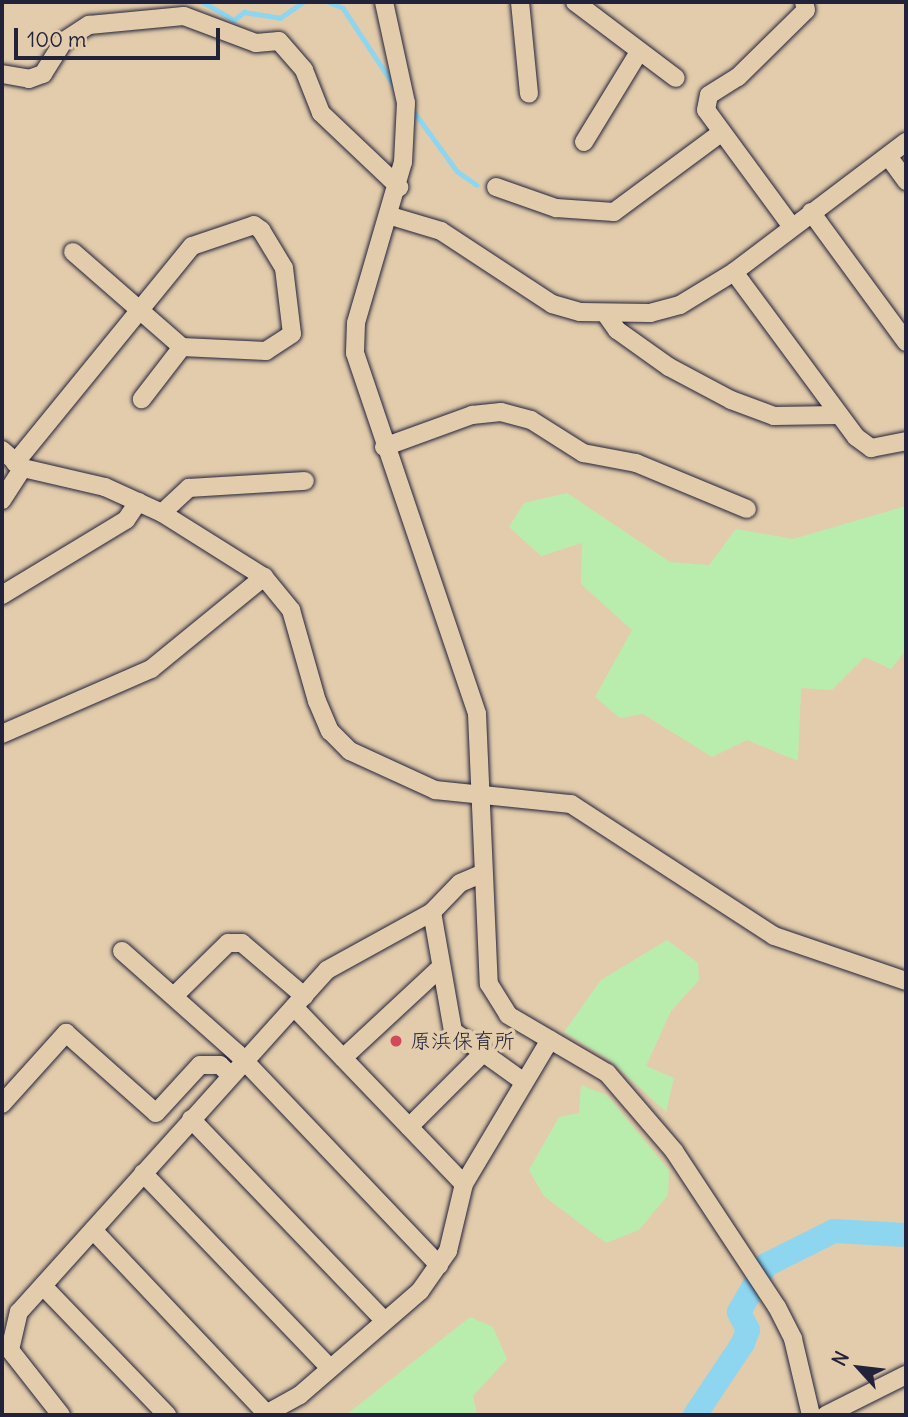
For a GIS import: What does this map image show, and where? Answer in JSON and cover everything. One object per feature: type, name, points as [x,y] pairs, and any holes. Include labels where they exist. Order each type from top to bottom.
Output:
[{"type":"street","points":[[384,2],[406,103],[399,187],[356,323],[355,353],[384,447],[467,673],[477,714],[486,965],[495,1001],[550,1040],[607,1073],[674,1151],[776,1307],[793,1339],[811,1415]]},
{"type":"street","points":[[520,2],[529,94]]},
{"type":"street","points":[[575,2],[676,78]]},
{"type":"street","points":[[792,227],[706,110],[709,95],[738,77],[806,10],[804,2]]},
{"type":"street","points":[[2,74],[29,79],[43,74],[64,41],[89,25],[184,16],[256,43],[279,41],[304,71],[321,113],[399,187]]},
{"type":"street","points":[[584,142],[639,52]]},
{"type":"street","points":[[496,187],[556,208],[614,212],[722,132]]},
{"type":"street","points":[[391,216],[441,231],[552,304],[605,313],[650,313],[680,304],[734,272],[906,142]]},
{"type":"street","points":[[888,156],[906,181]]},
{"type":"street","points":[[811,212],[906,342]]},
{"type":"street","points":[[2,500],[19,465],[140,310],[192,246],[254,225],[261,230],[284,268],[292,334],[266,351],[182,347],[140,310],[73,252]]},
{"type":"street","points":[[734,272],[838,415],[871,448],[906,441]]},
{"type":"street","points":[[605,313],[631,341],[731,400],[774,416],[838,415]]},
{"type":"street","points":[[142,399],[182,347]]},
{"type":"street","points":[[384,447],[472,415],[501,412],[531,420],[583,453],[636,463],[747,509]]},
{"type":"street","points":[[2,450],[19,465],[105,487],[162,513],[264,577],[291,610],[317,701],[330,732],[350,751],[435,790],[571,804],[774,936],[906,981]]},
{"type":"street","points":[[162,513],[189,488],[305,481]]},
{"type":"street","points":[[2,595],[125,520],[138,502]]},
{"type":"street","points":[[2,734],[151,669],[264,577]]},
{"type":"street","points":[[61,1415],[16,1360],[5,1335],[19,1312],[236,1068],[346,955],[432,912],[460,883],[483,873]]},
{"type":"street","points":[[432,912],[453,1031],[481,1055],[524,1083]]},
{"type":"street","points":[[174,996],[228,943],[242,943],[299,1002],[343,1058],[464,1184]]},
{"type":"street","points":[[122,951],[147,979],[174,996],[236,1068],[439,1265]]},
{"type":"street","points":[[343,1058],[441,967]]},
{"type":"street","points":[[2,1104],[66,1033],[156,1113],[200,1065],[236,1068]]},
{"type":"street","points":[[93,1230],[266,1415],[300,1395],[329,1367],[420,1291],[439,1265],[464,1184],[550,1040]]},
{"type":"street","points":[[409,1127],[481,1055]]},
{"type":"street","points":[[191,1119],[384,1320]]},
{"type":"street","points":[[143,1173],[329,1367]]},
{"type":"street","points":[[43,1286],[167,1415]]},
{"type":"street","points":[[826,1415],[906,1374]]},
{"type":"green space","points":[[567,493],[670,562],[709,565],[736,529],[793,539],[906,506],[906,650],[891,669],[865,657],[832,690],[801,688],[798,761],[747,740],[712,757],[643,714],[620,718],[595,697],[632,630],[581,584],[582,543],[541,556],[509,527],[524,503]]},
{"type":"green space","points":[[667,940],[698,963],[699,980],[671,1011],[646,1066],[674,1078],[666,1112],[610,1060],[564,1032],[601,980]]},
{"type":"green space","points":[[581,1085],[607,1095],[669,1170],[668,1195],[639,1230],[606,1243],[544,1196],[529,1170],[559,1117],[579,1113]]},
{"type":"green space","points":[[470,1317],[493,1327],[507,1359],[473,1396],[477,1415],[346,1415]]},
{"type":"waterway","points":[[203,2],[234,20],[244,12],[280,18],[303,2]]},
{"type":"waterway","points":[[329,2],[343,8],[396,88]]},
{"type":"waterway","points":[[412,109],[457,171],[477,185]]},
{"type":"waterway","points":[[695,1415],[743,1343],[748,1330],[739,1312],[766,1265],[834,1231],[906,1235]]},
{"type":"place","name":"原浜保育所","points":[[396,1041]]}]
